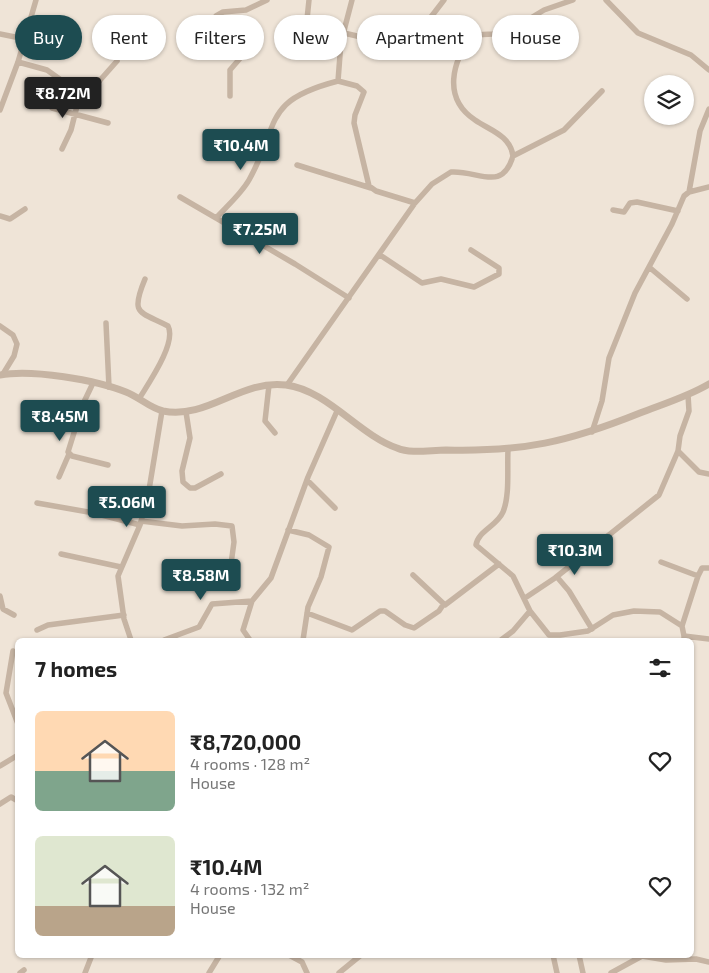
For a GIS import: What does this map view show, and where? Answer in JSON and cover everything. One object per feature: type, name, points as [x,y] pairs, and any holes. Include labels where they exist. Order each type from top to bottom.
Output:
[{"type":"street","points":[[32,15],[36,0]]},
{"type":"street","points":[[230,96],[230,70],[248,48],[251,41],[246,36],[217,33],[216,16],[223,12],[246,10],[266,0]]},
{"type":"street","points":[[307,15],[309,0]]},
{"type":"street","points":[[347,21],[352,0]]},
{"type":"street","points":[[432,15],[444,0]]},
{"type":"street","points":[[482,35],[510,30],[544,10],[573,0]]},
{"type":"street","points":[[606,0],[638,33],[691,55],[709,70]]},
{"type":"street","points":[[0,34],[15,38]]},
{"type":"street","points":[[338,81],[341,60]]},
{"type":"street","points":[[287,385],[415,203],[432,184],[451,172],[500,177],[506,172],[513,156],[511,147],[498,133],[475,121],[464,111],[454,92],[452,83],[459,60]]},
{"type":"street","points":[[0,110],[18,62],[48,70],[80,94],[84,94],[94,87],[117,61]]},
{"type":"street","points":[[216,218],[249,180],[270,127],[280,110],[303,92],[338,81],[357,86],[363,90],[363,96],[355,115],[354,123],[367,182],[372,188]]},
{"type":"street","points":[[513,156],[564,130],[602,92]]},
{"type":"street","points":[[62,149],[80,94]]},
{"type":"street","points":[[52,108],[108,123]]},
{"type":"street","points":[[689,192],[700,132],[709,109]]},
{"type":"street","points":[[297,165],[415,203]]},
{"type":"street","points":[[592,432],[602,401],[611,351],[628,309],[684,196],[689,192],[709,187]]},
{"type":"street","points":[[180,197],[349,298]]},
{"type":"street","points":[[613,210],[624,212],[630,203],[637,202],[678,211]]},
{"type":"street","points":[[0,216],[10,218],[25,209]]},
{"type":"street","points":[[380,255],[417,282],[441,279],[470,287],[497,276],[500,271],[499,268],[471,250]]},
{"type":"street","points":[[649,267],[687,299]]},
{"type":"street","points":[[139,399],[163,357],[170,331],[168,326],[144,316],[140,310],[138,297],[145,279]]},
{"type":"street","points":[[106,324],[109,387]]},
{"type":"street","points":[[0,326],[13,335],[17,344],[14,356],[2,374]]},
{"type":"street","points":[[2,374],[20,373],[91,382],[109,387],[162,410],[186,412],[199,410],[246,389],[269,385],[287,385],[305,391],[397,448],[467,452],[508,450],[544,445],[592,432],[688,395],[709,384]]},
{"type":"street","points":[[59,477],[69,454],[91,382]]},
{"type":"street","points":[[269,385],[264,416],[266,425],[275,433]]},
{"type":"street","points":[[524,598],[557,577],[658,494],[678,450],[680,436],[689,411],[688,395]]},
{"type":"street","points":[[130,638],[124,615],[124,602],[118,580],[121,567],[140,523],[150,488],[162,410]]},
{"type":"street","points":[[249,638],[243,628],[252,602],[271,578],[307,480],[337,411]]},
{"type":"street","points":[[186,412],[190,438],[182,482],[190,488],[195,488],[221,474]]},
{"type":"street","points":[[508,450],[506,498],[503,513],[496,523],[479,537],[476,545],[513,576],[530,611],[544,632],[549,635],[560,636],[592,629],[620,612],[646,610],[660,612],[682,626]]},
{"type":"street","points":[[678,450],[699,472],[709,474]]},
{"type":"street","points":[[69,454],[108,465]]},
{"type":"street","points":[[307,480],[335,508]]},
{"type":"street","points":[[37,503],[94,512],[140,523],[182,526],[215,524],[232,526],[234,542],[231,564]]},
{"type":"street","points":[[288,530],[309,535],[329,547],[307,613],[303,638]]},
{"type":"street","points":[[61,554],[121,567]]},
{"type":"street","points":[[661,562],[698,576]]},
{"type":"street","points":[[307,613],[352,630],[380,611],[385,611],[405,626],[414,628],[499,564]]},
{"type":"street","points":[[684,638],[682,626],[698,576],[702,568],[709,568]]},
{"type":"street","points":[[413,575],[443,605]]},
{"type":"street","points":[[557,577],[569,590],[592,629]]},
{"type":"street","points":[[0,596],[3,608],[14,615]]},
{"type":"street","points":[[169,638],[199,627],[212,604],[252,602]]},
{"type":"street","points":[[504,638],[513,631],[530,611]]},
{"type":"street","points":[[37,630],[48,624],[124,615]]},
{"type":"street","points":[[694,638],[709,639]]},
{"type":"street","points":[[12,651],[3,694],[15,718]]},
{"type":"street","points":[[1,763],[15,756]]},
{"type":"street","points":[[0,804],[11,797],[15,799]]},
{"type":"street","points":[[85,973],[91,958]]},
{"type":"street","points":[[209,973],[218,958]]},
{"type":"street","points":[[295,958],[302,962],[307,973]]},
{"type":"street","points":[[339,973],[357,958]]},
{"type":"street","points":[[554,958],[557,973]]},
{"type":"street","points":[[580,958],[584,973]]},
{"type":"street","points":[[611,973],[638,958]]},
{"type":"street","points":[[654,958],[666,960],[696,959],[709,962]]}]
